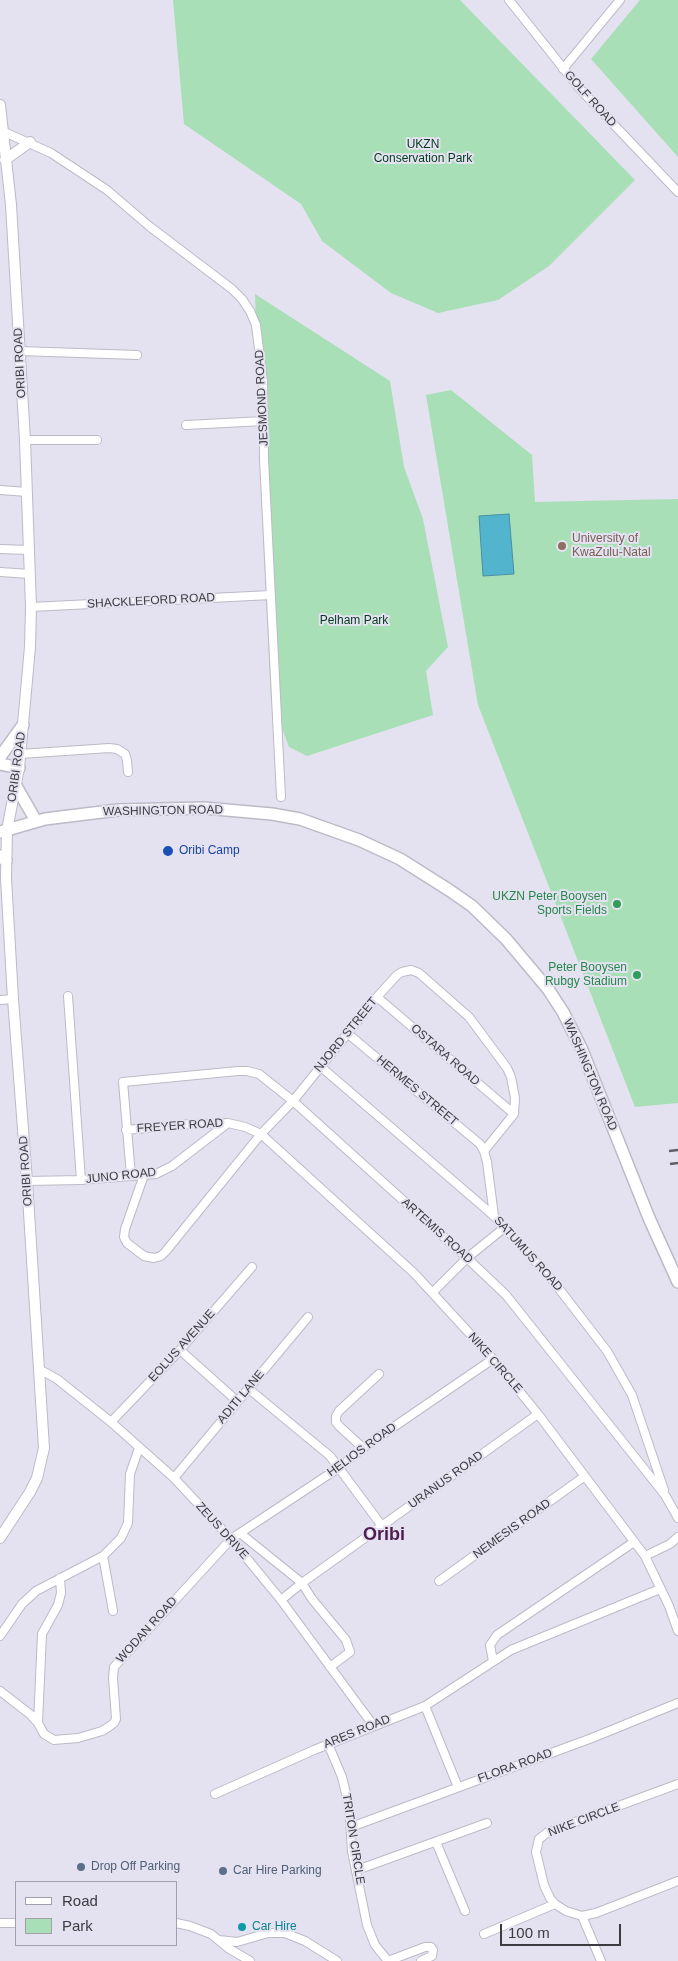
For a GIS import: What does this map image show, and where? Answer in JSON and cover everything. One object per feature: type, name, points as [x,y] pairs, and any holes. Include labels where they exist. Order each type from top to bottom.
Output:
[{"type":"main road","points":[[0,757],[23,726]]},
{"type":"main road","points":[[0,764],[19,768]]},
{"type":"main road","points":[[16,786],[36,821]]},
{"type":"main road","name":"WASHINGTON ROAD","points":[[4,831],[36,821],[90,812],[179,808],[232,809],[272,814],[300,819],[360,840],[400,859],[449,890],[472,906],[506,939],[548,989],[562,1012],[582,1050],[649,1218],[675,1270],[678,1282]]},
{"type":"street","name":"GOLF ROAD","points":[[509,0],[564,69],[678,192]]},
{"type":"street","points":[[564,69],[620,0]]},
{"type":"street","name":"ORIBI ROAD","points":[[0,105],[1,130],[11,205],[25,440],[31,607],[30,647],[19,768],[4,831],[3,858],[27,1181],[43,1433],[43,1458],[37,1478],[30,1492],[2,1532]]},
{"type":"street","name":"JESMOND ROAD","points":[[1,130],[30,142],[82,172],[107,190],[149,226],[242,299],[250,311],[256,326],[263,382],[281,797]]},
{"type":"street","points":[[5,160],[30,142]]},
{"type":"street","points":[[20,352],[137,355]]},
{"type":"street","points":[[186,425],[264,421]]},
{"type":"street","points":[[25,440],[97,440]]},
{"type":"street","points":[[0,490],[27,492]]},
{"type":"street","points":[[0,549],[30,550]]},
{"type":"street","points":[[0,572],[30,574]]},
{"type":"street","name":"SHACKLEFORD ROAD","points":[[31,607],[271,595]]},
{"type":"street","points":[[20,754],[117,749],[125,754],[128,760],[128,772]]},
{"type":"street","name":"NJORD STREET","points":[[144,1175],[124,1229],[124,1237],[127,1243],[150,1258],[161,1256],[261,1134],[293,1101],[377,996],[397,975],[410,970],[419,973],[455,1004],[482,1034],[507,1068],[514,1088],[514,1114]]},
{"type":"street","points":[[68,996],[81,1180]]},
{"type":"street","name":"OSTARA ROAD","points":[[377,996],[514,1114]]},
{"type":"street","points":[[0,1000],[13,999]]},
{"type":"street","name":"HERMES STREET","points":[[347,1033],[473,1138],[484,1151]]},
{"type":"street","name":"SATUMUS ROAD","points":[[320,1066],[494,1216],[553,1281],[607,1351],[632,1395],[665,1495]]},
{"type":"street","name":"ARTEMIS ROAD","points":[[126,1130],[122,1082],[246,1071],[263,1078],[293,1101],[468,1258],[506,1295],[521,1312],[547,1349],[665,1495],[678,1518]]},
{"type":"street","points":[[494,1216],[484,1151],[514,1114]]},
{"type":"street","name":"JUNO ROAD","points":[[27,1181],[81,1180],[156,1174],[163,1171],[228,1123]]},
{"type":"street","name":"FREYER ROAD","points":[[126,1130],[191,1124],[228,1123],[246,1127],[261,1134]]},
{"type":"street","points":[[126,1130],[131,1176]]},
{"type":"street","name":"NIKE CIRCLE","points":[[261,1134],[433,1292],[493,1359],[538,1414],[645,1556],[678,1631]]},
{"type":"street","points":[[433,1292],[468,1258],[504,1228]]},
{"type":"street","name":"EOLUS AVENUE","points":[[111,1422],[180,1350],[252,1267]]},
{"type":"street","name":"ADITI LANE","points":[[174,1478],[308,1317]]},
{"type":"street","points":[[180,1350],[237,1401]]},
{"type":"street","name":"HELIOS ROAD","points":[[231,1539],[340,1467],[363,1448],[493,1359]]},
{"type":"street","name":"ZEUS DRIVE","points":[[39,1369],[57,1379],[111,1422],[174,1478],[231,1539],[282,1600],[373,1725]]},
{"type":"street","points":[[363,1448],[339,1426],[336,1422],[336,1416],[379,1374]]},
{"type":"street","points":[[249,1388],[318,1445],[340,1467],[382,1526]]},
{"type":"street","name":"URANUS ROAD","points":[[282,1600],[302,1583],[538,1414]]},
{"type":"street","points":[[0,1636],[22,1604],[30,1596],[60,1578],[104,1556],[121,1538],[128,1523],[130,1474],[139,1448]]},
{"type":"street","name":"NEMESIS ROAD","points":[[439,1581],[585,1476]]},
{"type":"street","points":[[240,1533],[302,1583],[312,1599],[346,1640],[350,1652],[330,1667]]},
{"type":"street","points":[[645,1556],[670,1544],[678,1537]]},
{"type":"street","name":"WODAN ROAD","points":[[0,1691],[24,1709],[38,1723],[44,1734],[54,1740],[78,1738],[102,1731],[114,1723],[116,1715],[112,1678],[114,1667],[231,1539]]},
{"type":"street","points":[[493,1661],[490,1646],[493,1638],[634,1542]]},
{"type":"street","points":[[104,1556],[113,1611]]},
{"type":"street","points":[[38,1723],[42,1634],[58,1605],[61,1593],[60,1578]]},
{"type":"street","name":"ARES ROAD","points":[[215,1794],[373,1725],[425,1706],[511,1650],[660,1589]]},
{"type":"street","name":"FLORA ROAD","points":[[351,1827],[592,1738],[678,1702]]},
{"type":"street","points":[[425,1706],[458,1787]]},
{"type":"street","name":"TRITON CIRCLE","points":[[328,1744],[342,1777],[349,1806],[352,1846],[370,1934],[380,1952],[388,1961]]},
{"type":"street","name":"NIKE CIRCLE","points":[[555,1904],[546,1891],[536,1858],[537,1846],[543,1835],[678,1784]]},
{"type":"street","points":[[357,1870],[487,1822]]},
{"type":"street","points":[[436,1842],[465,1911]]},
{"type":"street","points":[[484,1934],[555,1904],[566,1911],[582,1916],[596,1913],[678,1882]]},
{"type":"street","points":[[582,1916],[602,1961]]},
{"type":"street","points":[[0,1923],[15,1923]]},
{"type":"street","points":[[178,1923],[198,1928],[250,1961]]},
{"type":"street","points":[[219,1940],[237,1942],[268,1933],[285,1933],[305,1942],[337,1961]]},
{"type":"street","points":[[388,1961],[425,1947],[431,1947],[433,1950],[432,1956],[421,1961]]},
{"type":"green space","name":"UKZN Conservation Park","points":[[173,0],[460,0],[635,180],[549,266],[498,300],[438,313],[391,293],[322,241],[301,204],[184,124]]},
{"type":"green space","points":[[640,0],[678,0],[678,157],[591,59]]},
{"type":"green space","name":"Pelham Park","points":[[255,294],[390,381],[404,467],[423,519],[448,647],[426,671],[433,715],[307,756],[289,747],[271,699],[262,513]]},
{"type":"green space","name":"UKZN Peter Booysen Sports Fields","points":[[451,390],[532,455],[535,502],[678,499],[678,1103],[635,1107],[478,705],[426,395]]},
{"type":"water","points":[[509,514],[514,574],[483,576],[479,516]]},
{"type":"railway","points":[[669,1151],[678,1150]]},
{"type":"railway","points":[[670,1164],[678,1163]]},
{"type":"place","name":"University of KwaZulu-Natal","points":[[562,546]]},
{"type":"place","name":"Oribi Camp","points":[[168,851]]},
{"type":"place","name":"UKZN Peter Booysen Sports Fields","points":[[617,904]]},
{"type":"place","name":"Peter Booysen Rubgy Stadium","points":[[637,975]]},
{"type":"place","name":"Drop Off Parking","points":[[81,1867]]},
{"type":"place","name":"Car Hire Parking","points":[[223,1871]]},
{"type":"place","name":"Car Hire","points":[[242,1927]]},
{"type":"district","name":"Oribi","points":[[384,1535]]}]
